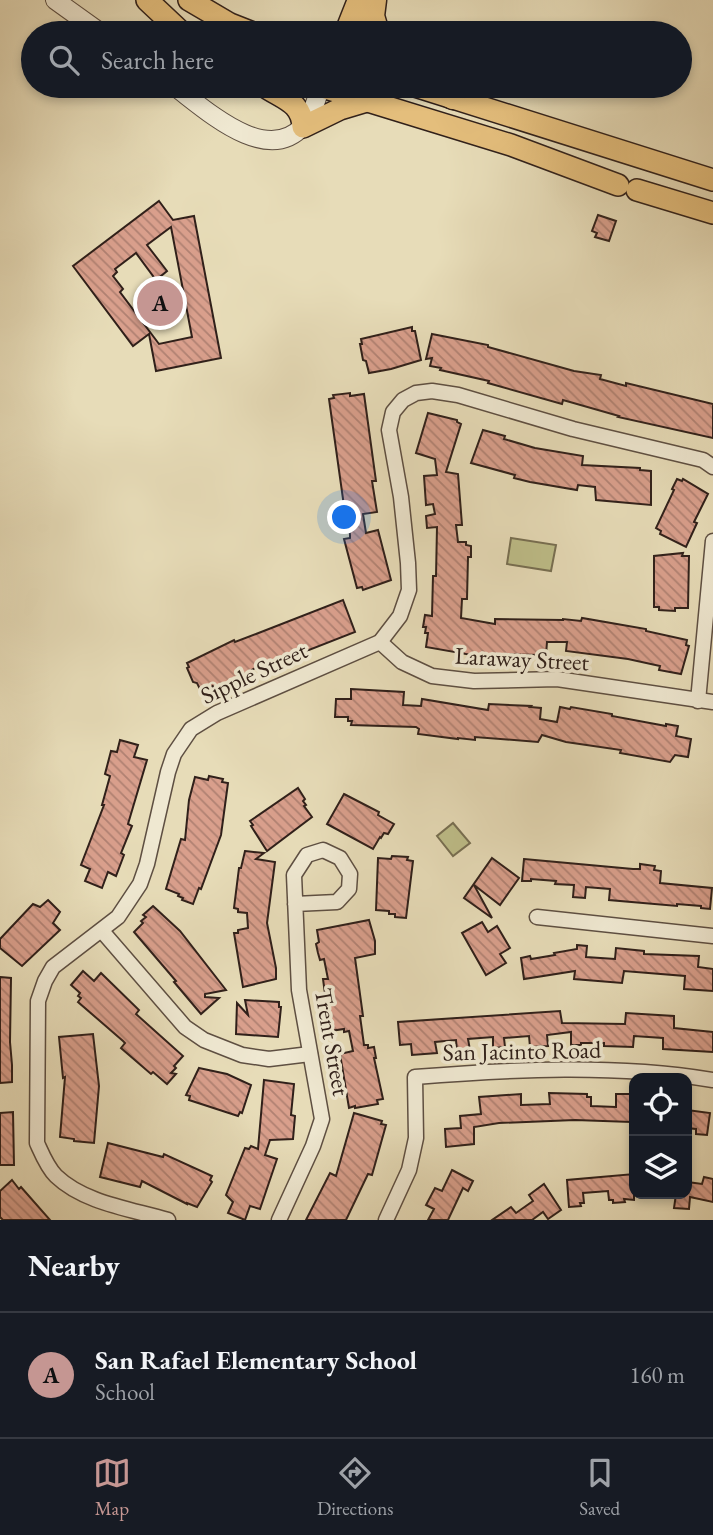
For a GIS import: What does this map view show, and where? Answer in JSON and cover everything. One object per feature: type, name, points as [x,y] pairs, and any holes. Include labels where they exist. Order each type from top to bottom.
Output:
[{"type":"highway","points":[[352,21],[360,0]]},
{"type":"highway","points":[[373,21],[374,0]]},
{"type":"main road","points":[[146,0],[169,21]]},
{"type":"main road","points":[[189,0],[225,21]]},
{"type":"main road","points":[[283,98],[296,106],[302,115],[303,127],[340,108],[370,100]]},
{"type":"main road","points":[[363,98],[511,145],[627,187],[713,213]]},
{"type":"main road","points":[[464,98],[713,180]]},
{"type":"street","points":[[55,0],[84,21]]},
{"type":"street","points":[[191,98],[235,130],[264,140],[285,138],[303,127],[317,98]]},
{"type":"street","name":"Sipple Street","points":[[168,1220],[85,1195],[56,1176],[44,1161],[37,1143],[38,1000],[44,981],[53,967],[118,917],[140,884],[148,864],[168,772],[174,754],[191,729],[217,713],[380,642],[400,617],[409,590],[401,496],[388,430],[393,412],[404,400],[416,393],[432,391],[458,395],[573,429],[704,460],[713,467]]},
{"type":"street","points":[[706,701],[713,541]]},
{"type":"street","name":"Laraway Street","points":[[380,642],[402,662],[432,676],[474,681],[557,679],[706,701]]},
{"type":"street","name":"Trent Street","points":[[279,1220],[313,1146],[322,1119],[299,990],[295,904],[294,875],[307,855],[323,850],[340,858],[350,874],[349,889],[337,902],[295,904]]},
{"type":"street","points":[[537,917],[713,936]]},
{"type":"street","points":[[102,931],[185,1027],[204,1040],[242,1055],[269,1059],[310,1054]]},
{"type":"street","name":"San Jacinto Road","points":[[386,1220],[409,1170],[416,1138],[415,1077],[503,1070],[570,1069],[713,1080]]},
{"type":"green space","points":[[511,538],[556,545],[551,571],[507,564]]},
{"type":"green space","points":[[453,823],[470,843],[453,856],[437,836]]},
{"type":"building","points":[[159,201],[173,220],[194,216],[221,358],[156,371],[149,334],[133,346],[73,266]],"holes":[[[171,227],[192,337],[159,344],[120,292],[123,289],[113,276],[117,272],[115,269],[136,253],[156,280],[167,271],[147,245]]]},
{"type":"building","points":[[598,215],[616,221],[609,241],[595,237],[597,233],[592,231]]},
{"type":"building","points":[[412,327],[421,360],[369,373],[366,361],[363,360],[361,339]]},
{"type":"building","points":[[432,334],[488,345],[574,371],[601,375],[600,379],[626,386],[626,383],[713,404],[713,438],[618,417],[563,400],[562,404],[488,383],[489,381],[440,370],[441,368],[430,366],[432,358],[426,359]]},
{"type":"building","points":[[350,393],[350,396],[364,394],[376,481],[372,481],[377,512],[363,514],[366,533],[378,530],[391,580],[363,590],[362,587],[357,588],[344,539],[350,538],[348,516],[343,517],[341,506],[344,506],[329,399],[334,398],[333,395]]},
{"type":"building","points":[[428,413],[457,420],[461,424],[446,472],[458,474],[462,525],[456,525],[458,542],[466,542],[466,545],[471,546],[471,557],[468,557],[467,599],[462,599],[461,618],[495,624],[495,619],[581,621],[582,618],[646,629],[687,640],[686,645],[689,646],[681,674],[659,670],[660,666],[628,659],[566,651],[567,642],[547,642],[546,655],[477,656],[426,647],[428,633],[425,633],[426,627],[423,627],[425,615],[432,616],[437,527],[427,528],[426,516],[435,514],[433,504],[426,505],[424,476],[437,475],[435,459],[416,453]]},
{"type":"building","points":[[483,430],[535,448],[583,456],[582,465],[651,471],[651,505],[596,500],[595,487],[578,485],[577,490],[530,482],[471,463]]},
{"type":"building","points":[[677,479],[683,479],[708,494],[694,522],[697,523],[686,547],[660,534],[661,531],[656,528]]},
{"type":"building","points":[[683,553],[682,556],[689,556],[688,608],[659,610],[659,607],[654,607],[654,556]]},
{"type":"building","points":[[343,600],[355,632],[258,670],[257,667],[224,685],[202,693],[197,683],[193,682],[187,663],[234,640],[235,642]]},
{"type":"building","points":[[351,689],[404,692],[403,705],[421,706],[422,699],[488,710],[489,704],[531,706],[541,708],[540,719],[557,722],[560,707],[571,707],[678,726],[676,736],[691,739],[688,757],[675,755],[670,762],[542,735],[538,742],[475,737],[475,740],[418,734],[419,729],[416,727],[351,725],[352,721],[348,721],[348,717],[335,717],[336,699],[351,699]]},
{"type":"building","points":[[120,740],[138,745],[134,757],[147,760],[128,824],[132,826],[121,853],[124,855],[116,876],[108,872],[102,888],[85,881],[90,869],[81,865],[104,805],[110,776],[105,774],[111,751],[117,752]]},
{"type":"building","points":[[209,776],[228,783],[221,835],[193,904],[166,889],[181,839],[185,840],[189,800],[195,777],[208,780]]},
{"type":"building","points":[[298,788],[305,799],[304,806],[312,817],[267,851],[250,821]]},
{"type":"building","points":[[344,794],[379,812],[378,815],[394,824],[388,834],[384,833],[380,837],[373,849],[327,824]]},
{"type":"building","points":[[245,851],[264,853],[256,859],[275,862],[267,923],[276,979],[243,987],[234,933],[248,928],[247,913],[238,912],[238,909],[234,908],[239,868]]},
{"type":"building","points":[[392,856],[408,857],[407,860],[413,861],[406,918],[395,917],[395,914],[389,914],[389,911],[376,910],[378,858],[391,859]]},
{"type":"building","points":[[492,858],[519,878],[500,905],[474,885],[492,918],[464,898]]},
{"type":"building","points":[[524,859],[633,869],[640,869],[640,864],[655,866],[654,870],[661,871],[660,883],[712,888],[710,909],[701,906],[609,900],[610,889],[586,887],[585,898],[573,897],[574,885],[531,879],[522,881]]},
{"type":"building","points":[[48,900],[60,912],[53,923],[60,930],[22,966],[0,948],[0,939],[33,904],[40,907]]},
{"type":"building","points":[[153,906],[180,931],[226,990],[205,994],[205,997],[219,998],[201,1014],[134,932],[143,923],[141,921],[146,917],[143,915]]},
{"type":"building","points":[[369,920],[375,941],[375,954],[355,958],[364,1045],[368,1045],[368,1048],[374,1047],[383,1099],[377,1100],[378,1104],[349,1108],[340,1054],[353,1051],[349,1031],[330,1031],[323,979],[328,979],[324,959],[320,960],[318,953],[317,930]]},
{"type":"building","points":[[482,922],[488,932],[497,926],[510,948],[500,954],[506,963],[486,975],[462,933]]},
{"type":"building","points":[[577,945],[587,946],[586,957],[615,959],[616,948],[644,951],[644,954],[699,956],[698,967],[713,969],[713,991],[684,989],[685,976],[624,971],[622,983],[574,979],[575,971],[524,979],[521,958],[555,955],[554,953],[577,949]]},
{"type":"building","points":[[83,971],[94,981],[101,973],[139,1010],[136,1014],[183,1056],[171,1073],[176,1074],[167,1084],[121,1048],[125,1043],[78,1002],[80,993],[71,985]]},
{"type":"building","points":[[0,977],[11,978],[12,1082],[0,1083]]},
{"type":"building","points":[[245,1000],[279,1002],[281,1007],[278,1037],[236,1034],[237,1003],[248,1015]]},
{"type":"building","points":[[560,1011],[562,1023],[625,1024],[626,1013],[674,1016],[674,1028],[713,1032],[713,1052],[663,1049],[663,1038],[634,1036],[633,1047],[604,1046],[604,1043],[571,1045],[571,1032],[547,1035],[548,1046],[530,1047],[529,1036],[504,1038],[505,1047],[493,1048],[493,1037],[468,1039],[470,1050],[457,1051],[456,1040],[435,1042],[437,1053],[412,1055],[411,1044],[400,1045],[398,1022]]},
{"type":"building","points":[[93,1034],[99,1086],[94,1143],[60,1137],[65,1077],[63,1078],[59,1037]]},
{"type":"building","points":[[199,1068],[227,1074],[251,1085],[242,1113],[238,1116],[189,1100],[190,1096],[186,1095]]},
{"type":"building","points":[[264,1080],[294,1084],[291,1115],[295,1116],[293,1139],[270,1140],[265,1155],[277,1159],[260,1209],[250,1206],[245,1220],[228,1213],[233,1202],[226,1195],[245,1148],[249,1149],[251,1146],[258,1149]]},
{"type":"building","points":[[549,1093],[587,1094],[587,1097],[591,1097],[591,1106],[616,1107],[616,1094],[629,1094],[629,1122],[575,1120],[499,1123],[474,1127],[474,1144],[446,1147],[445,1129],[461,1128],[460,1116],[481,1114],[479,1097],[521,1094],[521,1105],[550,1104]]},
{"type":"building","points":[[692,1111],[710,1113],[707,1135],[696,1134],[696,1129],[692,1129]]},
{"type":"building","points":[[13,1112],[14,1165],[0,1165],[0,1113]]},
{"type":"building","points":[[354,1113],[382,1121],[381,1124],[386,1125],[372,1175],[368,1174],[346,1220],[306,1220],[330,1173],[336,1176]]},
{"type":"building","points":[[108,1143],[163,1157],[164,1154],[212,1176],[212,1182],[197,1207],[142,1181],[140,1187],[100,1177]]},
{"type":"building","points":[[452,1170],[473,1181],[468,1191],[463,1188],[448,1220],[428,1220],[434,1209],[426,1205],[435,1188],[442,1191]]},
{"type":"building","points":[[629,1174],[629,1199],[634,1200],[624,1199],[625,1202],[613,1203],[613,1200],[609,1200],[608,1191],[583,1193],[584,1203],[580,1203],[581,1206],[569,1207],[567,1180]]},
{"type":"building","points":[[704,1177],[713,1179],[713,1202],[692,1197],[692,1183],[702,1184]]},
{"type":"building","points":[[12,1180],[50,1220],[3,1220],[0,1217],[0,1191]]},
{"type":"building","points":[[544,1184],[561,1210],[548,1219],[543,1212],[532,1220],[492,1220],[511,1207],[516,1213],[533,1201],[529,1195]]},
{"type":"building","points":[[675,1199],[690,1199],[689,1209],[674,1208]]},
{"type":"place","name":"San Rafael Elementary School","points":[[160,303]]}]
